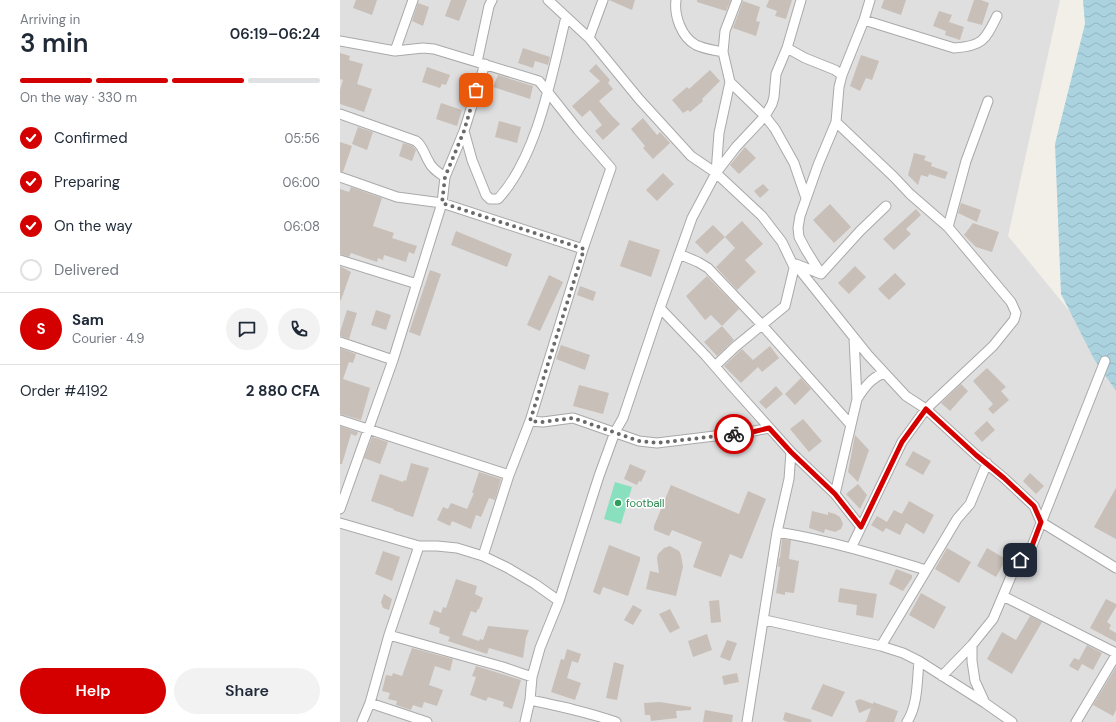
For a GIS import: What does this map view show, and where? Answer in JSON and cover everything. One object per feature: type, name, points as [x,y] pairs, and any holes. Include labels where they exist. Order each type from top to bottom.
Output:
[{"type":"street","points":[[395,51],[413,0]]},
{"type":"street","points":[[340,509],[393,360],[442,203],[445,177],[464,131],[481,63],[489,6],[492,0]]},
{"type":"street","points":[[548,0],[589,38],[639,99],[691,156],[716,173],[762,216],[782,242],[793,265],[795,264],[821,274]]},
{"type":"street","points":[[589,38],[603,0]]},
{"type":"street","points":[[676,0],[678,20],[684,34],[694,44],[708,50],[723,52]]},
{"type":"street","points":[[716,173],[718,133],[730,82],[723,52],[725,31],[737,0]]},
{"type":"street","points":[[525,722],[530,700],[532,677],[540,648],[559,601],[599,476],[615,432],[623,418],[692,218],[716,173],[736,147],[765,116],[772,104],[776,74],[787,48],[800,0]]},
{"type":"street","points":[[821,274],[799,237],[798,228],[800,216],[820,158],[836,122],[839,87],[842,75],[864,20],[870,0]]},
{"type":"street","points":[[864,20],[954,48],[968,47],[981,42],[989,33],[997,16]]},
{"type":"street","points":[[464,131],[472,160],[486,195],[490,199],[498,199],[524,160],[536,128],[548,90],[566,17]]},
{"type":"street","points":[[340,40],[395,51],[424,48],[434,49],[539,80],[578,130],[611,168],[530,421],[509,475],[483,556]]},
{"type":"street","points":[[787,48],[805,58],[835,70],[842,75]]},
{"type":"street","points":[[730,82],[765,116],[775,128],[800,176],[806,198]]},
{"type":"street","points":[[948,227],[966,161],[988,101]]},
{"type":"street","points":[[340,114],[416,141],[423,148],[429,163],[434,169],[445,177]]},
{"type":"street","points":[[836,122],[910,194],[948,227],[1011,302],[1016,313],[1014,320],[993,346],[926,409],[902,442],[851,548]]},
{"type":"street","points":[[340,177],[397,197],[442,203],[584,249]]},
{"type":"street","points":[[821,274],[860,231],[886,206]]},
{"type":"street","points":[[679,254],[708,268],[762,325],[851,425]]},
{"type":"street","points":[[340,260],[417,284]]},
{"type":"street","points":[[715,366],[735,347],[785,306],[795,264]]},
{"type":"street","points":[[795,264],[854,338],[906,396],[926,409],[976,455],[988,463],[1034,506],[1041,522],[1116,568]]},
{"type":"street","points":[[660,308],[715,366],[791,452],[835,494],[861,527]]},
{"type":"street","points":[[835,494],[857,399],[854,338]]},
{"type":"street","points":[[340,342],[393,360]]},
{"type":"street","points":[[942,676],[972,646],[993,619],[1015,567],[1032,546],[1105,361]]},
{"type":"street","points":[[857,399],[872,379],[884,373]]},
{"type":"street","points":[[530,421],[542,422],[573,418],[639,441],[657,443],[744,434],[769,428]]},
{"type":"street","points":[[340,420],[509,475]]},
{"type":"street","points":[[748,722],[778,532],[789,479],[791,452]]},
{"type":"street","points":[[881,646],[957,519],[970,504],[988,463]]},
{"type":"street","points":[[340,523],[419,546],[457,548],[483,556],[515,572],[559,601]]},
{"type":"street","points":[[778,532],[806,536],[926,570]]},
{"type":"street","points":[[362,722],[370,703],[389,636],[419,546]]},
{"type":"street","points":[[1003,596],[1116,654],[1076,722]]},
{"type":"street","points":[[765,620],[881,646],[903,653],[986,703],[1012,722]]},
{"type":"street","points":[[389,636],[503,667],[532,677]]},
{"type":"street","points":[[972,646],[972,662],[975,681],[986,703]]},
{"type":"street","points":[[908,722],[916,699],[919,662]]},
{"type":"street","points":[[530,700],[560,706],[603,717],[616,722]]},
{"type":"street","points":[[370,703],[427,722]]},
{"type":"shaded area","points":[[340,0],[1060,0],[1008,236],[1071,313],[1116,376],[1116,722],[340,722]]},
{"type":"green space","name":"football","points":[[615,482],[632,487],[621,524],[604,519]]},
{"type":"water","points":[[1083,0],[1116,0],[1116,391],[1094,359],[1061,294],[1055,144],[1085,24]]},
{"type":"building","points":[[356,0],[377,0],[372,15],[353,8]]},
{"type":"building","points":[[451,0],[467,0],[459,21],[445,16]]},
{"type":"building","points":[[609,0],[635,0],[632,10]]},
{"type":"building","points":[[697,0],[731,0],[726,11],[697,2]]},
{"type":"building","points":[[769,0],[792,0],[786,19],[775,16],[777,11],[766,7]]},
{"type":"building","points":[[884,0],[906,0],[901,15],[881,8]]},
{"type":"building","points":[[974,0],[981,0],[989,3],[982,25],[967,21]]},
{"type":"building","points":[[743,1],[760,7],[756,21],[760,22],[756,36],[733,28]]},
{"type":"building","points":[[418,3],[429,7],[423,26],[412,21]]},
{"type":"building","points":[[939,11],[952,15],[949,22],[964,27],[960,40],[945,35],[946,31],[933,26]]},
{"type":"building","points":[[523,48],[550,57],[548,65],[535,61],[533,68],[518,63]]},
{"type":"building","points":[[340,53],[350,56],[349,60],[363,64],[357,84],[372,89],[364,112],[340,104],[340,90],[343,80],[340,79]]},
{"type":"building","points":[[861,55],[879,61],[872,80],[866,78],[860,91],[850,86]]},
{"type":"building","points":[[596,64],[610,80],[608,83],[613,89],[599,101],[620,124],[603,140],[595,131],[602,125],[590,110],[582,117],[572,106],[600,81],[589,71]]},
{"type":"building","points":[[427,67],[450,75],[446,85],[442,84],[440,88],[422,82]]},
{"type":"building","points":[[710,70],[720,81],[702,99],[703,101],[690,112],[688,110],[683,113],[672,100],[687,87],[689,89]]},
{"type":"building","points":[[498,75],[533,86],[530,99],[493,87]]},
{"type":"building","points":[[441,103],[462,110],[457,126],[436,119]]},
{"type":"building","points":[[643,118],[657,135],[660,132],[670,143],[653,159],[643,148],[645,146],[631,129]]},
{"type":"building","points":[[499,121],[521,127],[517,143],[495,137]]},
{"type":"building","points":[[358,127],[373,132],[367,150],[352,144]]},
{"type":"building","points":[[340,142],[352,146],[343,172],[340,171]]},
{"type":"building","points":[[403,143],[413,146],[416,150],[412,161],[399,156]]},
{"type":"building","points":[[745,147],[756,158],[739,174],[730,165]]},
{"type":"building","points":[[914,153],[926,156],[924,160],[932,163],[931,166],[948,172],[945,179],[929,174],[928,177],[921,175],[918,185],[908,175]]},
{"type":"building","points":[[663,173],[674,184],[657,201],[646,190]]},
{"type":"building","points":[[763,184],[769,190],[760,198],[754,191]]},
{"type":"building","points":[[351,187],[382,198],[373,226],[394,233],[392,238],[417,246],[414,254],[409,252],[406,262],[384,255],[383,260],[378,258],[377,262],[351,253],[349,257],[340,254],[340,189],[349,192]]},
{"type":"building","points":[[961,203],[981,210],[977,222],[958,213]]},
{"type":"building","points":[[830,204],[851,227],[834,243],[813,220]]},
{"type":"building","points":[[916,209],[921,215],[906,229],[911,234],[894,250],[883,239]]},
{"type":"building","points":[[742,221],[763,244],[745,260],[756,272],[737,290],[716,267],[735,248],[725,237]]},
{"type":"building","points":[[973,223],[999,232],[992,252],[976,247],[964,235]]},
{"type":"building","points":[[713,225],[725,237],[707,254],[695,242]]},
{"type":"building","points":[[456,231],[512,254],[507,267],[451,245]]},
{"type":"building","points":[[629,240],[660,250],[651,277],[620,266]]},
{"type":"building","points":[[340,266],[351,272],[341,300],[340,300]]},
{"type":"building","points":[[855,266],[866,277],[849,294],[838,283]]},
{"type":"building","points":[[430,270],[441,274],[420,336],[409,332]]},
{"type":"building","points":[[895,273],[906,284],[889,300],[878,289]]},
{"type":"building","points":[[549,275],[563,282],[540,331],[527,325]]},
{"type":"building","points":[[707,276],[739,309],[722,326],[711,315],[705,320],[686,296]]},
{"type":"building","points":[[580,286],[596,292],[593,301],[577,295]]},
{"type":"building","points":[[347,310],[357,313],[349,339],[340,336]]},
{"type":"building","points":[[376,310],[391,315],[386,330],[371,325]]},
{"type":"building","points":[[722,326],[734,340],[717,356],[704,342]]},
{"type":"building","points":[[561,345],[590,355],[585,370],[556,359]]},
{"type":"building","points":[[770,346],[779,358],[762,372],[758,367],[741,383],[724,366],[742,349],[753,360]]},
{"type":"building","points":[[340,348],[356,354],[353,363],[349,362],[343,379],[370,388],[361,420],[340,414]]},
{"type":"building","points":[[987,368],[1006,387],[1001,391],[1009,400],[993,414],[988,409],[993,404],[973,381]]},
{"type":"building","points":[[801,378],[811,389],[795,405],[785,394]]},
{"type":"building","points":[[961,384],[968,391],[950,411],[941,403]]},
{"type":"building","points":[[579,385],[609,393],[603,414],[573,406]]},
{"type":"building","points":[[776,386],[783,394],[766,409],[759,402]]},
{"type":"building","points":[[803,419],[822,441],[809,452],[790,429]]},
{"type":"building","points":[[987,421],[995,430],[982,442],[974,433]]},
{"type":"building","points":[[340,426],[358,432],[356,436],[351,434],[342,464],[340,464]]},
{"type":"building","points":[[855,435],[869,450],[858,482],[848,472]]},
{"type":"building","points":[[372,437],[388,442],[380,464],[364,458]]},
{"type":"building","points":[[913,451],[931,461],[923,475],[905,465]]},
{"type":"building","points":[[411,463],[429,468],[413,517],[371,501],[380,474],[403,482],[404,480],[406,481]]},
{"type":"building","points":[[630,464],[646,471],[641,482],[639,481],[637,485],[624,479]]},
{"type":"building","points":[[479,472],[501,479],[495,500],[489,498],[481,517],[476,515],[471,529],[452,521],[450,526],[437,520],[443,507],[448,509],[451,503],[467,509],[474,493],[472,493]]},
{"type":"building","points":[[1030,473],[1044,486],[1036,494],[1023,481]]},
{"type":"building","points":[[858,484],[867,495],[860,509],[846,494]]},
{"type":"building","points":[[671,485],[739,514],[748,491],[766,499],[742,559],[730,554],[721,577],[693,567],[702,542],[672,530],[669,536],[654,530],[654,526]]},
{"type":"building","points":[[1116,488],[1116,539],[1094,527]]},
{"type":"building","points":[[909,501],[934,515],[924,534],[906,523],[900,535],[886,528],[883,532],[871,525],[877,516],[887,522],[894,510],[902,514]]},
{"type":"building","points":[[812,511],[828,515],[828,512],[840,517],[843,524],[841,529],[835,532],[825,529],[824,533],[809,528]]},
{"type":"building","points":[[782,539],[791,540],[789,559],[799,561],[794,593],[785,592],[785,595],[776,593]]},
{"type":"building","points":[[609,545],[640,557],[628,596],[603,587],[600,595],[593,592]]},
{"type":"building","points":[[670,546],[679,551],[683,567],[676,596],[646,589],[650,571],[659,573],[657,558],[658,554],[664,548]]},
{"type":"building","points":[[947,548],[971,562],[959,583],[935,569]]},
{"type":"building","points":[[987,548],[1006,559],[996,577],[977,566]]},
{"type":"building","points":[[383,551],[400,557],[392,581],[375,574]]},
{"type":"building","points":[[896,569],[912,575],[912,578],[903,591],[889,584]]},
{"type":"building","points":[[456,579],[477,586],[475,594],[483,598],[476,613],[471,611],[462,635],[479,641],[480,639],[483,640],[488,626],[529,630],[526,638],[523,658],[489,648],[487,654],[448,641],[450,637],[439,633],[440,628],[429,624],[434,610],[441,613],[443,607],[446,608]]},
{"type":"building","points":[[840,588],[877,594],[873,618],[856,615],[857,605],[838,602]]},
{"type":"building","points":[[921,593],[946,607],[934,629],[909,615]]},
{"type":"building","points":[[384,594],[392,599],[389,610],[383,608],[381,602]]},
{"type":"building","points":[[1106,599],[1116,604],[1116,607],[1107,622],[1111,625],[1109,629],[1116,633],[1116,642],[1090,628]]},
{"type":"building","points":[[719,600],[721,622],[711,623],[709,601]]},
{"type":"building","points":[[633,605],[642,610],[633,625],[624,620]]},
{"type":"building","points":[[670,609],[680,628],[670,633],[659,614]]},
{"type":"building","points":[[1030,616],[1042,622],[1012,674],[987,659],[1002,632],[1016,640]]},
{"type":"building","points":[[707,634],[712,650],[693,657],[688,641]]},
{"type":"building","points":[[727,640],[737,643],[730,661],[720,657]]},
{"type":"building","points":[[1087,645],[1102,653],[1093,670],[1082,664],[1078,671],[1069,666],[1074,658],[1079,660]]},
{"type":"building","points":[[412,648],[453,659],[450,671],[435,666],[429,685],[443,690],[437,706],[424,702],[422,708],[413,705],[411,710],[396,705],[397,701],[388,699],[390,693],[382,691],[386,675],[392,676],[393,673],[402,676]]},
{"type":"building","points":[[567,649],[581,654],[578,663],[572,661],[567,678],[581,683],[575,700],[551,692],[561,659],[564,660]]},
{"type":"building","points":[[614,662],[624,665],[617,700],[606,698]]},
{"type":"building","points":[[476,666],[521,680],[512,709],[503,706],[504,702],[488,697],[486,701],[470,695],[476,677],[472,676]]},
{"type":"building","points":[[1116,667],[1116,710],[1113,716],[1093,705]]},
{"type":"building","points":[[737,673],[739,682],[724,685],[722,676]]},
{"type":"building","points":[[823,684],[845,692],[832,717],[811,709]]},
{"type":"building","points":[[860,699],[898,711],[894,722],[866,722],[871,708],[859,713],[855,701]]},
{"type":"building","points":[[660,702],[691,707],[691,710],[676,711],[677,718],[651,721],[650,715],[645,715],[644,703]]},
{"type":"building","points":[[705,710],[733,715],[732,722],[703,722]]},
{"type":"building","points":[[785,712],[812,720],[811,722],[788,722],[783,720]]},
{"type":"way so far","points":[[476,90],[464,131],[445,177],[442,203],[584,249],[530,421],[542,422],[573,418],[639,441],[657,443],[734,434]]},
{"type":"place","name":"football","points":[[618,503]]},
{"type":"route","points":[[734,434],[744,434],[769,428],[791,452],[835,494],[861,527],[902,442],[926,409],[976,455],[988,463],[1034,506],[1041,522],[1032,546],[1020,560]]}]
